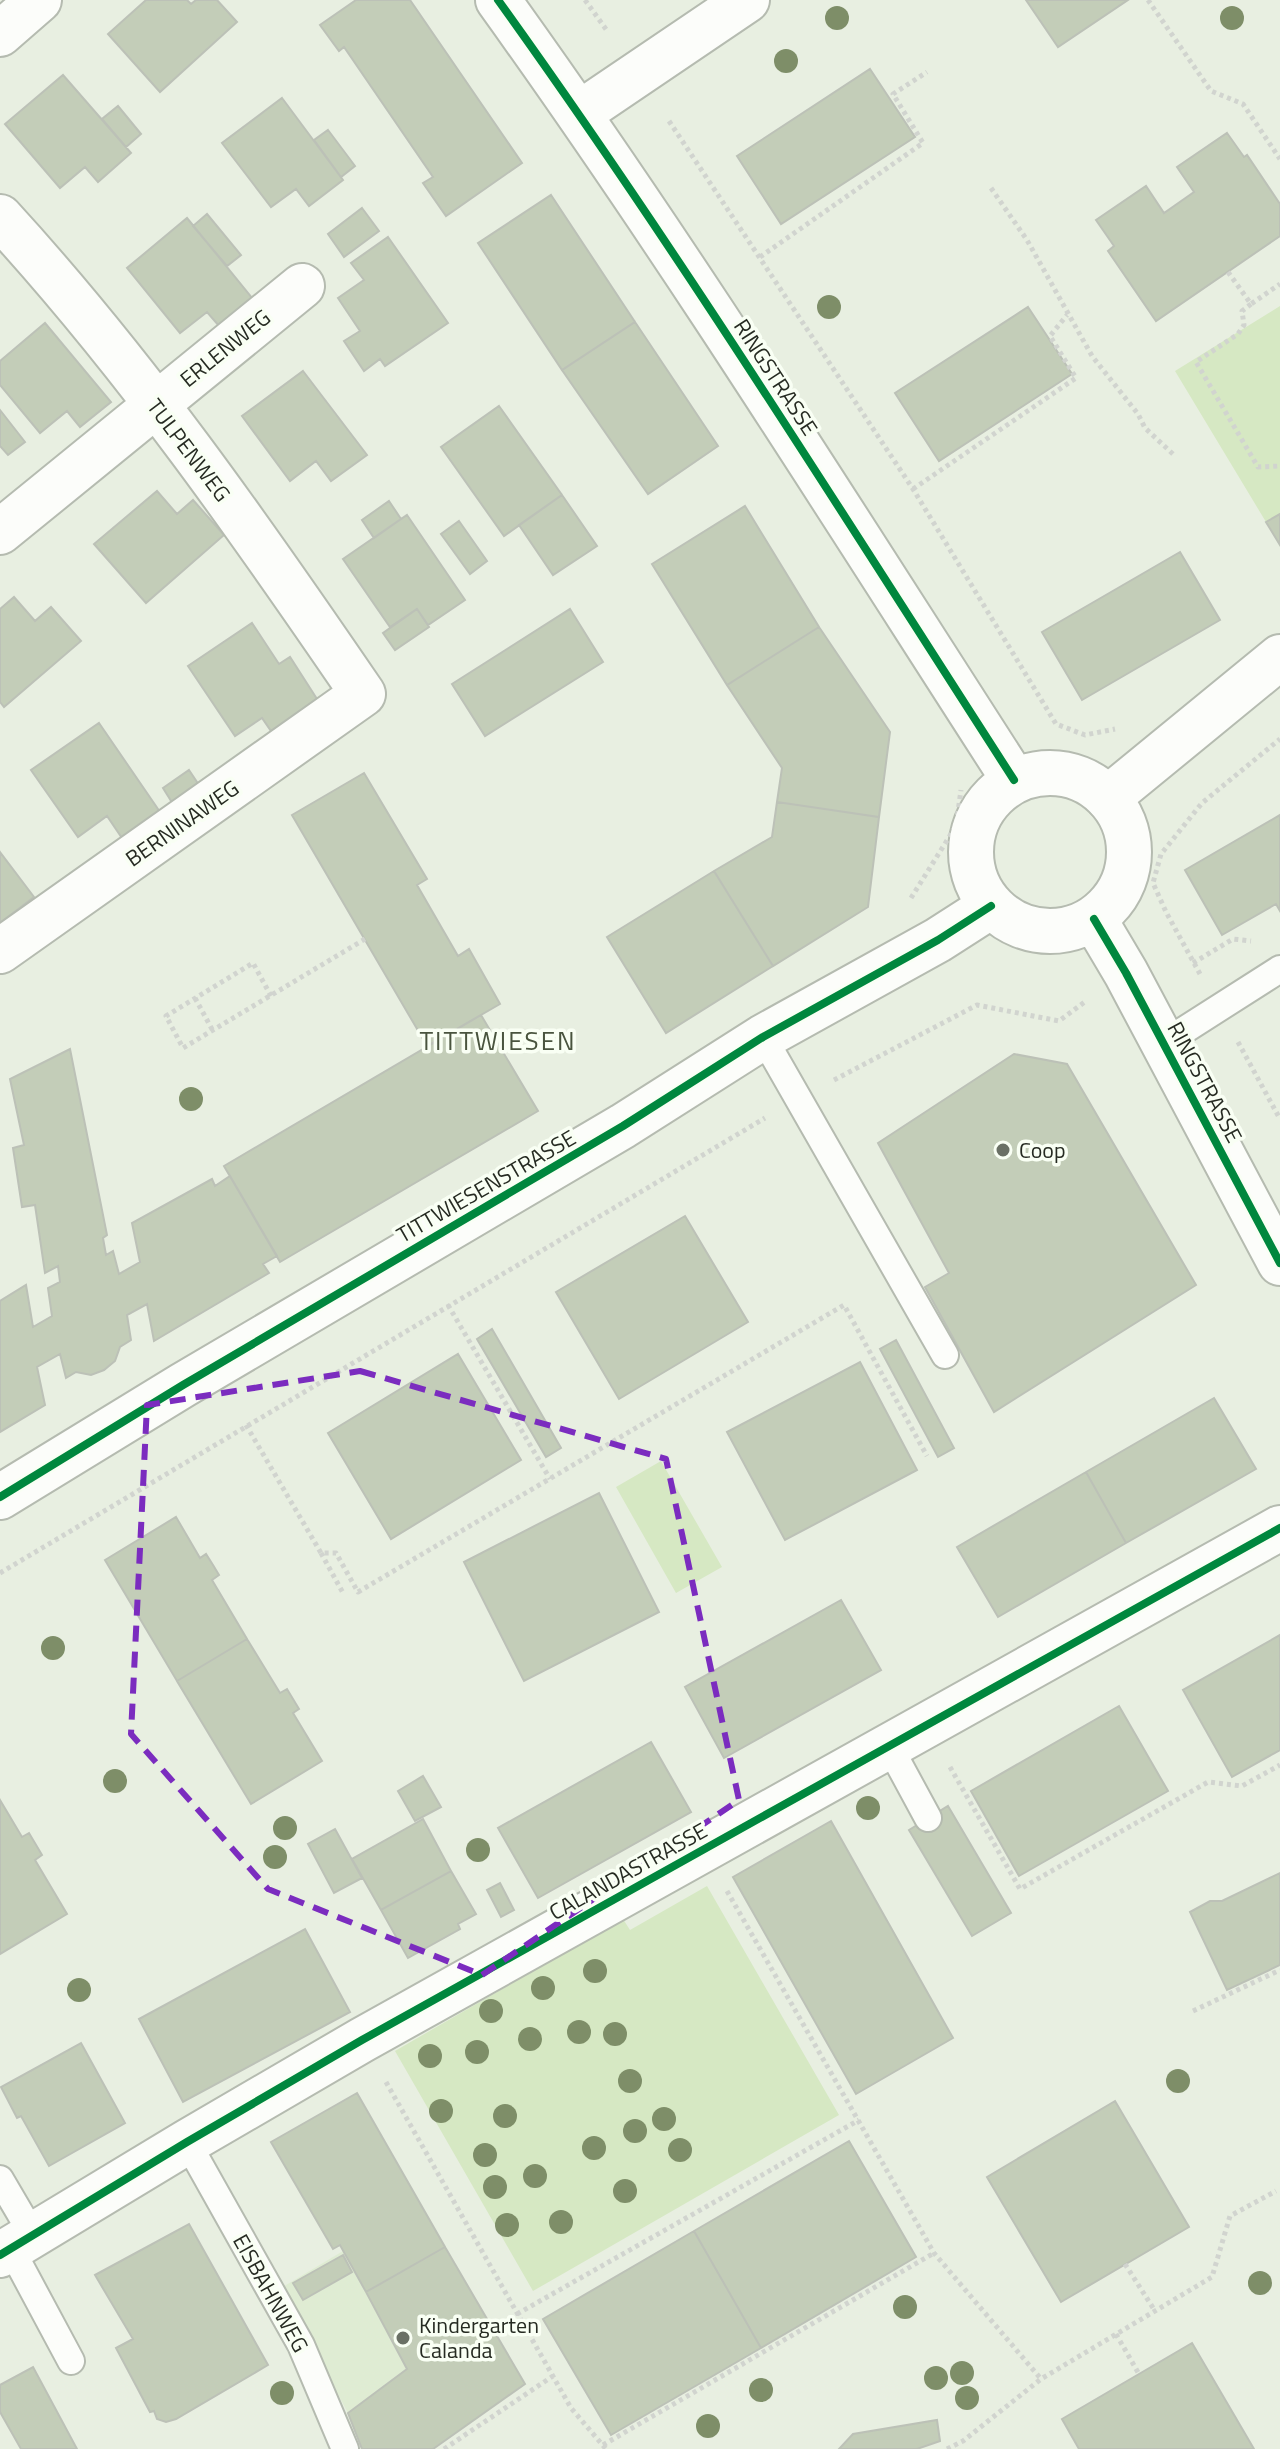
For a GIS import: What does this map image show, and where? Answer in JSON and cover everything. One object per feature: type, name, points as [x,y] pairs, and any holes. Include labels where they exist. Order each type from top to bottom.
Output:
[{"type":"street","points":[[0,34],[39,0]]},
{"type":"street","name":"RINGSTRASSE","points":[[498,0],[580,113],[784,421],[1014,780]]},
{"type":"street","points":[[580,113],[747,0]]},
{"type":"street","name":"TULPENWEG","points":[[0,217],[40,261],[155,404],[287,583],[363,694]]},
{"type":"street","name":"ERLENWEG","points":[[0,532],[302,286]]},
{"type":"street","points":[[1108,798],[1280,657]]},
{"type":"street","name":"BERNINAWEG","points":[[0,951],[363,694]]},
{"type":"street","points":[[1038,773],[1064,773],[1088,782],[1108,798],[1123,821],[1129,848],[1126,875],[1114,900],[1094,919],[1069,930],[1041,932],[1014,923],[991,906],[975,882],[970,852],[975,823],[990,798],[1014,780],[1038,773]]},
{"type":"street","name":"TITTWIESENSTRASSE","points":[[0,1497],[183,1385],[623,1126],[763,1037],[938,940],[991,906]]},
{"type":"street","name":"RINGSTRASSE","points":[[1094,919],[1164,1043],[1280,1263]]},
{"type":"street","name":"CALANDASTRASSE","points":[[15,2247],[187,2142],[406,2015],[1280,1528]]},
{"type":"lane","points":[[1164,1043],[1280,969]]},
{"type":"lane","points":[[763,1037],[945,1355]]},
{"type":"lane","points":[[889,1746],[928,1818]]},
{"type":"lane","name":"EISBAHNWEG","points":[[187,2142],[301,2345],[345,2449]]},
{"type":"lane","points":[[0,2179],[15,2247],[71,2361]]},
{"type":"path","points":[[585,0],[608,32]]},
{"type":"path","points":[[1148,0],[1211,91],[1243,104],[1280,159]]},
{"type":"path","points":[[760,257],[923,143],[893,94],[927,72]]},
{"type":"path","points":[[669,121],[913,489],[1056,724],[1085,735],[1116,728]]},
{"type":"path","points":[[991,188],[1027,240],[1092,356],[1138,414],[1145,428],[1174,455]]},
{"type":"path","points":[[1228,272],[1251,304]]},
{"type":"path","points":[[1280,284],[1242,311],[1244,325],[1238,334],[1196,362],[1258,467],[1280,466]]},
{"type":"path","points":[[913,489],[1076,378],[1050,336],[1067,315]]},
{"type":"path","points":[[1182,942],[1153,883],[1161,854],[1202,803],[1280,739]]},
{"type":"path","points":[[911,898],[956,826],[962,793],[958,779]]},
{"type":"path","points":[[271,996],[253,963],[166,1016],[183,1048],[213,1031],[271,996],[365,939]]},
{"type":"path","points":[[1193,963],[1219,947]]},
{"type":"path","points":[[195,998],[213,1031]]},
{"type":"path","points":[[0,1573],[798,1099],[977,1005],[1059,1021],[1087,1001]]},
{"type":"path","points":[[448,1305],[550,1479]]},
{"type":"path","points":[[321,1553],[336,1553],[358,1592],[844,1305],[927,1456]]},
{"type":"path","points":[[246,1425],[343,1593]]},
{"type":"path","points":[[944,1756],[1020,1889],[1208,1782],[1242,1786],[1280,1765]]},
{"type":"path","points":[[723,1883],[934,2253],[1041,2379]]},
{"type":"path","points":[[1193,2011],[1280,1970]]},
{"type":"path","points":[[381,2073],[571,2408],[604,2447],[934,2253]]},
{"type":"path","points":[[517,2314],[859,2120]]},
{"type":"path","points":[[947,2449],[963,2441],[1041,2379],[1212,2277],[1230,2216],[1276,2191]]},
{"type":"path","points":[[1125,2264],[1155,2311]]},
{"type":"path","points":[[1116,2334],[1139,2374]]},
{"type":"path","points":[[444,2449],[553,2376]]},
{"type":"highlighted area","points":[[360,1371],[666,1459],[739,1800],[482,1975],[268,1889],[131,1734],[147,1405]]},
{"type":"shaded area","points":[[1280,306],[1280,514],[1266,522],[1175,371]]},
{"type":"shaded area","points":[[661,1461],[722,1567],[676,1593],[616,1487]]},
{"type":"shaded area","points":[[707,1886],[839,2115],[533,2291],[395,2051],[623,1919],[630,1930]]},
{"type":"shaded area","name":"Kindergarten Calanda","points":[[445,2247],[525,2384],[433,2449],[348,2413],[281,2288],[343,2251],[367,2292]]},
{"type":"building","points":[[146,0],[187,0],[191,4],[196,0],[217,0],[237,22],[160,92],[108,34]]},
{"type":"building","points":[[356,0],[410,0],[522,163],[446,216],[423,183],[433,177],[344,47],[339,51],[320,25]]},
{"type":"building","points":[[1026,0],[1128,0],[1058,47]]},
{"type":"building","points":[[870,69],[915,137],[781,224],[737,156]]},
{"type":"building","points":[[63,75],[131,153],[98,182],[85,167],[60,188],[5,124]]},
{"type":"building","points":[[282,98],[343,180],[309,206],[296,189],[271,207],[222,143]]},
{"type":"building","points":[[118,106],[141,134],[126,147],[102,119]]},
{"type":"building","points":[[328,130],[355,166],[341,177],[314,140]]},
{"type":"building","points":[[1227,133],[1244,157],[1247,155],[1280,204],[1280,236],[1156,321],[1108,251],[1114,246],[1096,220],[1146,186],[1164,213],[1194,192],[1177,167]]},
{"type":"building","points":[[551,195],[635,322],[562,370],[478,243]]},
{"type":"building","points":[[362,208],[379,231],[344,257],[328,234]]},
{"type":"building","points":[[207,214],[241,255],[227,266],[193,226]]},
{"type":"building","points":[[187,218],[253,299],[220,327],[207,312],[180,333],[127,268]]},
{"type":"building","points":[[388,237],[448,323],[385,366],[380,359],[364,371],[344,341],[360,331],[338,298],[364,280],[351,263]]},
{"type":"building","points":[[1028,307],[1072,374],[939,461],[895,393]]},
{"type":"building","points":[[635,322],[718,446],[648,494],[562,370]]},
{"type":"building","points":[[45,323],[111,402],[80,427],[67,411],[40,433],[0,385],[0,361]]},
{"type":"building","points":[[303,371],[367,455],[331,481],[316,461],[290,481],[242,416]]},
{"type":"building","points":[[499,406],[562,495],[504,536],[441,447]]},
{"type":"building","points":[[0,410],[25,442],[8,455],[0,446]]},
{"type":"building","points":[[157,491],[177,514],[193,500],[224,535],[146,603],[94,544]]},
{"type":"building","points":[[562,495],[597,546],[553,575],[519,525]]},
{"type":"building","points":[[389,501],[401,519],[374,538],[362,520]]},
{"type":"building","points":[[745,506],[819,627],[727,685],[652,564]]},
{"type":"building","points":[[1280,514],[1280,545],[1266,522]]},
{"type":"building","points":[[407,515],[465,600],[428,625],[417,609],[390,627],[343,559]]},
{"type":"building","points":[[459,521],[487,561],[470,574],[441,534]]},
{"type":"building","points":[[1180,552],[1220,620],[1082,700],[1042,632]]},
{"type":"building","points":[[14,597],[35,621],[51,607],[81,641],[4,707],[0,702],[0,609]]},
{"type":"building","points":[[417,609],[429,627],[395,650],[383,633]]},
{"type":"building","points":[[570,609],[603,662],[485,736],[452,684]]},
{"type":"building","points":[[252,623],[279,664],[290,657],[317,699],[271,731],[262,718],[235,736],[188,666]]},
{"type":"building","points":[[819,627],[890,732],[879,817],[777,802],[782,768],[727,685]]},
{"type":"building","points":[[99,723],[160,812],[122,838],[107,816],[78,837],[31,770]]},
{"type":"building","points":[[189,770],[205,794],[178,812],[163,788]]},
{"type":"building","points":[[364,773],[427,879],[417,885],[458,956],[469,949],[500,1004],[427,1046],[292,815]]},
{"type":"building","points":[[777,802],[879,817],[868,907],[773,966],[714,871],[772,837]]},
{"type":"building","points":[[1280,815],[1280,911],[1276,904],[1222,935],[1185,870]]},
{"type":"building","points":[[0,852],[34,897],[0,923]]},
{"type":"building","points":[[714,871],[773,966],[666,1033],[607,937]]},
{"type":"building","points":[[481,1015],[538,1111],[280,1262],[224,1166]]},
{"type":"building","points":[[70,1049],[107,1235],[103,1238],[106,1255],[113,1251],[119,1274],[140,1262],[132,1223],[212,1179],[215,1186],[230,1176],[277,1256],[263,1264],[269,1273],[154,1341],[147,1304],[127,1315],[131,1340],[120,1347],[115,1361],[104,1370],[91,1375],[76,1372],[66,1378],[60,1354],[37,1367],[45,1405],[0,1432],[0,1301],[26,1285],[33,1327],[52,1316],[48,1288],[60,1282],[58,1266],[45,1273],[35,1205],[22,1207],[13,1148],[24,1145],[10,1079]]},
{"type":"building","points":[[1014,1054],[1067,1064],[1196,1285],[994,1412],[925,1287],[949,1273],[878,1143]]},
{"type":"building","points":[[685,1216],[748,1322],[619,1399],[556,1292]]},
{"type":"building","points":[[492,1329],[561,1448],[546,1457],[477,1339]]},
{"type":"building","points":[[896,1340],[954,1448],[938,1457],[880,1349]]},
{"type":"building","points":[[458,1354],[521,1460],[391,1539],[328,1433]]},
{"type":"building","points":[[860,1362],[917,1470],[785,1540],[727,1432]]},
{"type":"building","points":[[1214,1398],[1256,1469],[1126,1543],[1086,1472]]},
{"type":"building","points":[[1086,1472],[1126,1543],[998,1617],[957,1547]]},
{"type":"building","points":[[599,1493],[659,1612],[524,1681],[464,1562]]},
{"type":"building","points":[[176,1517],[200,1558],[206,1554],[219,1575],[212,1580],[247,1639],[177,1681],[105,1560]]},
{"type":"building","points":[[841,1600],[881,1670],[724,1758],[685,1687]]},
{"type":"building","points":[[1280,1635],[1280,1750],[1232,1777],[1183,1690]]},
{"type":"building","points":[[247,1639],[280,1693],[287,1689],[299,1709],[293,1713],[322,1761],[251,1804],[177,1681]]},
{"type":"building","points":[[1119,1706],[1168,1791],[1019,1876],[971,1791]]},
{"type":"building","points":[[651,1742],[691,1812],[538,1898],[498,1828]]},
{"type":"building","points":[[423,1776],[441,1807],[415,1821],[398,1791]]},
{"type":"building","points":[[0,1800],[22,1837],[29,1833],[42,1855],[35,1860],[67,1914],[0,1954]]},
{"type":"building","points":[[948,1806],[1011,1913],[972,1936],[909,1830]]},
{"type":"building","points":[[423,1819],[451,1871],[381,1910],[352,1859]]},
{"type":"building","points":[[831,1821],[953,2038],[856,2094],[733,1877]]},
{"type":"building","points":[[335,1829],[362,1878],[334,1893],[308,1844]]},
{"type":"building","points":[[451,1871],[476,1914],[458,1924],[460,1929],[408,1958],[381,1910]]},
{"type":"building","points":[[1280,1873],[1280,1965],[1227,1990],[1190,1912],[1210,1901],[1222,1901]]},
{"type":"building","points":[[500,1883],[514,1910],[501,1917],[487,1890]]},
{"type":"building","points":[[305,1929],[350,2012],[183,2102],[139,2019]]},
{"type":"building","points":[[81,2043],[125,2123],[49,2166],[21,2116],[17,2118],[1,2087]]},
{"type":"building","points":[[357,2093],[445,2247],[366,2292],[340,2245],[333,2249],[271,2142]]},
{"type":"building","points":[[1115,2101],[1189,2227],[1061,2302],[987,2177]]},
{"type":"building","points":[[849,2141],[916,2257],[761,2348],[694,2231]]},
{"type":"building","points":[[189,2224],[268,2365],[166,2422],[157,2419],[154,2411],[150,2412],[116,2348],[133,2339],[95,2275]]},
{"type":"building","points":[[694,2231],[761,2348],[611,2435],[543,2319]]},
{"type":"building","name":"Kindergarten Calanda","points":[[445,2247],[525,2384],[433,2449],[362,2449],[348,2413],[407,2369],[366,2292]]},
{"type":"building","points":[[343,2255],[352,2272],[303,2300],[293,2283]]},
{"type":"building","points":[[1192,2343],[1254,2449],[1079,2449],[1062,2419]]},
{"type":"building","points":[[33,2367],[77,2449],[21,2449],[0,2412],[0,2385]]},
{"type":"building","points":[[937,2420],[940,2441],[917,2449],[839,2449],[853,2434]]},
{"type":"cycle path","points":[[498,0],[697,289],[1014,780]]},
{"type":"cycle path","points":[[0,1497],[183,1385],[623,1126],[763,1037],[938,940],[991,906]]},
{"type":"cycle path","points":[[1094,919],[1126,973],[1280,1263]]},
{"type":"cycle path","points":[[0,2255],[362,2040],[1280,1528]]},
{"type":"place","name":"Coop","points":[[1003,1150]]},
{"type":"place","name":"Kindergarten Calanda","points":[[403,2338]]},
{"type":"district","name":"TITTWIESEN","points":[[498,1040]]}]
